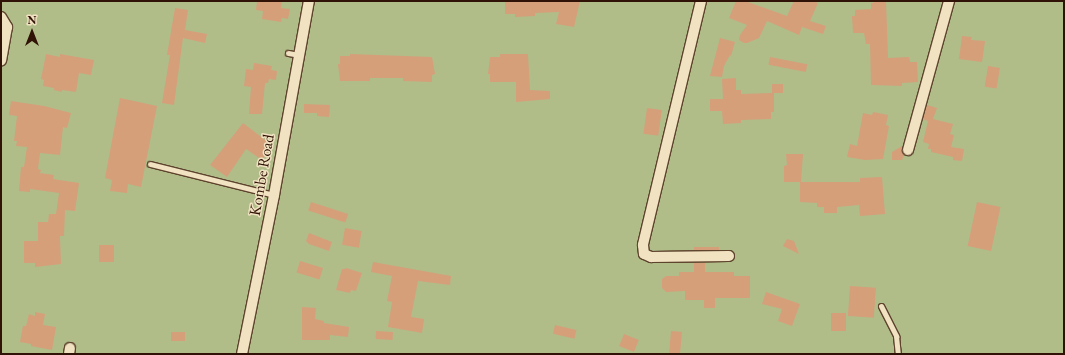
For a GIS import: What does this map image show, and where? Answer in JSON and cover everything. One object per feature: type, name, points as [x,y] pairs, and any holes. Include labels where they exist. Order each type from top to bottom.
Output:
[{"type":"street","name":"Kombe Road","points":[[242,354],[274,195],[308,1]]},
{"type":"street","points":[[701,1],[644,254],[651,257],[729,256]]},
{"type":"street","points":[[908,150],[949,1]]},
{"type":"street","points":[[1,17],[7,27],[1,60]]},
{"type":"lane","points":[[288,53],[299,55]]},
{"type":"lane","points":[[150,164],[274,195]]},
{"type":"lane","points":[[881,306],[896,336],[898,354]]},
{"type":"green space","points":[[1,1],[1064,1],[1064,354],[1,354]]},
{"type":"building","points":[[257,1],[282,1],[281,8],[290,9],[288,19],[282,18],[281,22],[262,19],[263,11],[256,10]]},
{"type":"building","points":[[505,1],[580,1],[574,27],[556,24],[559,12],[535,13],[535,16],[515,17],[515,14],[505,14]]},
{"type":"building","points":[[736,1],[745,1],[787,16],[794,1],[813,1],[818,3],[810,21],[826,26],[823,34],[802,27],[799,35],[767,21],[759,38],[744,43],[739,40],[740,35],[747,25],[729,18]]},
{"type":"building","points":[[874,1],[886,1],[888,58],[909,57],[910,62],[917,62],[918,82],[902,83],[902,86],[871,85],[870,44],[866,44],[864,33],[853,33],[852,16],[855,16],[855,10],[871,9],[871,3],[874,3]]},
{"type":"building","points":[[175,8],[188,10],[185,30],[207,34],[205,43],[183,38],[174,105],[162,103],[170,55],[167,55]]},
{"type":"building","points":[[962,36],[972,37],[971,40],[985,41],[982,62],[959,59]]},
{"type":"building","points":[[720,38],[735,42],[731,56],[730,55],[724,66],[722,77],[710,76]]},
{"type":"building","points":[[46,54],[60,57],[60,54],[94,60],[91,75],[79,73],[76,92],[62,90],[62,92],[54,90],[54,88],[43,86],[44,80],[41,79]]},
{"type":"building","points":[[350,54],[432,57],[435,74],[432,75],[432,82],[403,81],[403,78],[370,78],[370,81],[340,81],[338,64],[340,64],[340,56],[350,56]]},
{"type":"building","points":[[500,54],[528,54],[530,90],[550,91],[550,99],[516,102],[516,82],[490,82],[490,74],[488,74],[490,57],[500,57]]},
{"type":"building","points":[[770,57],[807,64],[806,72],[768,65]]},
{"type":"building","points":[[254,63],[272,66],[271,70],[277,71],[276,80],[269,79],[268,83],[265,83],[262,114],[249,114],[251,87],[244,86],[246,69],[253,70]]},
{"type":"building","points":[[988,66],[1000,68],[997,89],[985,87]]},
{"type":"building","points":[[736,78],[736,90],[741,90],[741,94],[774,93],[774,112],[771,112],[771,119],[741,120],[741,123],[723,124],[722,111],[710,111],[710,99],[723,99],[722,79]]},
{"type":"building","points":[[772,84],[783,84],[783,93],[772,93]]},
{"type":"building","points":[[120,98],[157,106],[141,187],[128,184],[127,193],[110,191],[112,180],[105,178]]},
{"type":"building","points":[[11,101],[44,106],[71,113],[67,128],[63,127],[60,155],[40,153],[38,169],[41,170],[40,173],[54,175],[53,179],[79,183],[75,211],[65,210],[64,236],[60,236],[61,264],[35,267],[35,263],[24,263],[24,241],[38,241],[38,222],[48,222],[49,214],[56,214],[59,193],[30,189],[30,192],[19,191],[21,167],[24,167],[27,147],[16,146],[17,141],[14,141],[17,116],[9,115]]},
{"type":"building","points":[[304,104],[330,105],[329,117],[317,116],[317,113],[304,113]]},
{"type":"building","points":[[927,105],[937,108],[933,119],[953,124],[950,134],[954,135],[951,147],[964,149],[962,161],[953,160],[953,157],[931,152],[931,149],[928,149],[929,144],[923,142],[928,121],[923,119]]},
{"type":"building","points":[[647,108],[662,110],[658,136],[643,134]]},
{"type":"building","points":[[873,112],[888,115],[886,125],[889,126],[883,159],[865,160],[847,157],[850,144],[857,146],[863,113],[872,115]]},
{"type":"building","points":[[243,123],[273,146],[262,160],[246,149],[227,177],[210,165]]},
{"type":"building","points":[[902,146],[904,155],[902,160],[892,160],[892,152]]},
{"type":"building","points":[[786,154],[803,154],[801,182],[860,182],[860,178],[882,177],[885,214],[860,216],[859,205],[837,207],[837,213],[824,213],[824,207],[817,207],[817,203],[800,202],[800,182],[784,182],[784,166],[787,165]]},
{"type":"building","points":[[311,202],[348,214],[345,223],[308,211]]},
{"type":"building","points":[[977,202],[1000,207],[991,251],[968,246]]},
{"type":"building","points":[[345,228],[362,231],[359,248],[342,245]]},
{"type":"building","points":[[309,233],[332,242],[329,251],[309,244],[306,241]]},
{"type":"building","points":[[787,239],[794,241],[799,254],[783,246]]},
{"type":"building","points":[[99,245],[114,245],[114,262],[99,262]]},
{"type":"building","points":[[694,247],[719,247],[719,250],[694,250]]},
{"type":"building","points":[[300,261],[323,268],[319,279],[296,272]]},
{"type":"building","points":[[373,262],[451,276],[450,285],[418,281],[411,317],[424,319],[422,333],[388,327],[392,302],[387,301],[392,276],[371,272]]},
{"type":"building","points":[[694,263],[705,263],[705,272],[734,272],[734,276],[750,276],[750,298],[715,298],[715,308],[704,308],[704,300],[685,300],[685,291],[666,292],[662,288],[662,279],[666,276],[679,276],[679,272],[694,272]]},
{"type":"building","points":[[346,268],[362,273],[356,291],[351,290],[350,293],[336,290],[342,269]]},
{"type":"building","points":[[850,286],[876,288],[874,318],[848,316]]},
{"type":"building","points":[[766,292],[800,304],[792,326],[778,321],[782,309],[762,304]]},
{"type":"building","points":[[302,307],[316,308],[315,319],[324,321],[324,323],[349,327],[348,337],[330,335],[330,340],[302,340]]},
{"type":"building","points":[[35,312],[45,314],[43,325],[56,327],[52,350],[31,346],[31,344],[20,342],[23,326],[26,326],[29,314],[35,316]]},
{"type":"building","points":[[831,313],[846,313],[846,331],[831,331]]},
{"type":"building","points":[[555,325],[576,330],[574,339],[553,334]]},
{"type":"building","points":[[376,331],[393,332],[393,340],[376,339]]},
{"type":"building","points":[[671,331],[682,332],[680,354],[669,353]]},
{"type":"building","points":[[171,332],[185,332],[185,341],[171,341]]},
{"type":"building","points":[[624,334],[639,340],[634,352],[619,346]]}]
